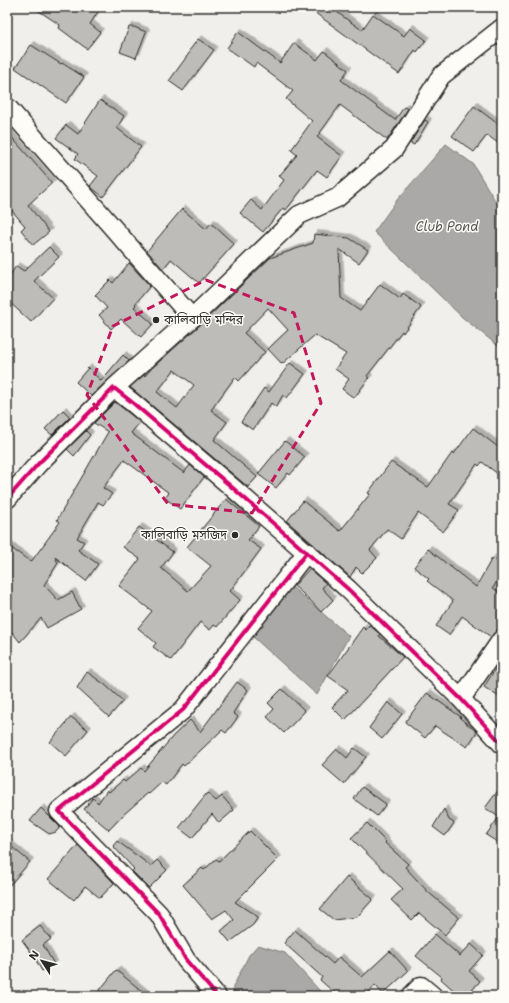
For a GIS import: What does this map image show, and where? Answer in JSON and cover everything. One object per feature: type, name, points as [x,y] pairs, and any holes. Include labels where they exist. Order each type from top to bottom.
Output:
[{"type":"street","points":[[7,499],[38,464],[114,388],[192,318],[299,214],[337,198],[394,149],[441,76],[502,28]]},
{"type":"street","points":[[8,108],[192,318]]},
{"type":"street","points":[[114,388],[307,552],[348,589],[461,699],[502,744]]},
{"type":"street","points":[[217,996],[186,960],[159,914],[59,811],[183,710],[307,552]]},
{"type":"street","points":[[461,699],[502,638]]},
{"type":"street","points":[[411,996],[421,986],[433,996]]},
{"type":"highlighted area","points":[[206,280],[294,313],[321,403],[252,513],[168,504],[87,395],[113,326]]},
{"type":"water","name":"Club Pond","points":[[446,144],[473,164],[502,212],[502,349],[462,317],[374,232],[397,200]]},
{"type":"water","points":[[292,587],[349,636],[317,695],[251,635]]},
{"type":"water","points":[[258,945],[285,953],[319,990],[322,996],[234,996],[233,987],[249,955]]},
{"type":"building","points":[[33,7],[101,7],[90,24],[100,32],[87,49],[59,28],[60,25]]},
{"type":"building","points":[[307,7],[343,7],[338,13],[362,30],[373,14],[404,36],[410,28],[426,40],[417,52],[415,50],[399,74]]},
{"type":"building","points":[[129,27],[134,27],[146,32],[136,58],[120,52]]},
{"type":"building","points":[[238,32],[280,63],[294,43],[317,60],[324,51],[348,70],[341,80],[395,120],[404,107],[408,109],[387,140],[340,105],[317,137],[342,156],[327,177],[317,170],[286,210],[283,208],[263,232],[240,213],[251,200],[262,210],[284,180],[279,176],[297,155],[291,150],[312,121],[286,99],[293,91],[256,63],[254,67],[227,48]]},
{"type":"building","points":[[198,39],[214,50],[183,91],[169,81]]},
{"type":"building","points":[[31,45],[84,77],[66,103],[15,68]]},
{"type":"building","points":[[100,100],[124,116],[117,128],[141,147],[103,197],[90,186],[98,176],[75,159],[78,154],[56,138],[66,125],[78,134]]},
{"type":"building","points":[[474,106],[502,127],[502,146],[487,135],[474,152],[452,136]]},
{"type":"building","points":[[425,120],[428,122],[414,145],[410,143]]},
{"type":"building","points":[[7,132],[52,183],[28,205],[49,232],[33,245],[21,230],[25,226],[7,205]]},
{"type":"building","points":[[182,209],[206,229],[211,223],[234,244],[199,283],[171,259],[163,269],[147,251]]},
{"type":"building","points":[[314,234],[349,238],[368,250],[359,263],[339,249],[341,298],[360,311],[380,284],[400,299],[403,294],[421,307],[403,333],[402,331],[367,376],[369,378],[354,398],[342,389],[349,379],[335,369],[346,354],[315,335],[282,364],[268,349],[288,330],[268,308],[244,333],[265,352],[239,381],[235,377],[211,410],[227,422],[214,440],[257,477],[248,487],[130,387],[144,375],[145,376],[270,258],[313,243]],"holes":[[[174,370],[194,385],[177,408],[157,392]]]},
{"type":"building","points":[[49,247],[59,257],[34,281],[53,298],[31,322],[7,300],[7,280],[16,266],[24,271]]},
{"type":"building","points":[[129,263],[150,286],[134,307],[153,324],[141,337],[121,319],[111,329],[99,315],[107,308],[95,295],[110,280],[113,283]]},
{"type":"building","points":[[123,355],[129,361],[91,396],[76,382],[88,368],[101,381]]},
{"type":"building","points":[[290,363],[305,374],[287,398],[283,395],[276,407],[271,403],[253,430],[241,422],[264,388],[269,392]]},
{"type":"building","points":[[115,402],[140,422],[131,433],[184,473],[190,465],[204,477],[180,509],[165,498],[169,493],[124,460],[103,488],[112,494],[103,505],[98,502],[77,538],[84,542],[78,550],[98,564],[86,581],[55,557],[58,563],[44,585],[58,600],[72,592],[81,609],[47,628],[41,618],[20,642],[7,626],[7,545],[31,562],[60,522],[57,520],[108,432],[94,423]]},
{"type":"building","points":[[63,410],[70,417],[52,435],[45,429]]},
{"type":"building","points":[[473,428],[502,450],[502,477],[482,462],[479,466],[477,464],[449,504],[459,510],[443,532],[418,513],[401,539],[387,529],[370,550],[377,558],[362,573],[356,567],[350,577],[287,521],[303,501],[340,531],[370,494],[368,493],[391,462],[428,487],[452,453],[454,454]]},
{"type":"building","points":[[86,431],[90,435],[74,456],[67,449]]},
{"type":"building","points":[[285,441],[305,457],[290,475],[288,473],[276,488],[258,474]]},
{"type":"building","points":[[226,499],[259,526],[248,540],[261,549],[230,591],[240,600],[217,627],[214,625],[210,630],[200,622],[171,660],[153,647],[156,643],[138,628],[152,611],[119,586],[140,559],[123,547],[139,527],[173,552],[161,568],[188,591],[211,566],[187,547]]},
{"type":"building","points":[[428,549],[476,587],[492,558],[502,564],[502,572],[493,588],[502,594],[502,629],[497,630],[491,637],[462,616],[449,635],[436,626],[453,601],[427,581],[429,579],[414,567]]},
{"type":"building","points":[[309,569],[326,583],[322,588],[333,600],[321,612],[294,586]]},
{"type":"building","points":[[369,625],[403,657],[345,720],[332,707],[348,690],[328,676],[363,627],[366,630]]},
{"type":"building","points":[[502,658],[502,699],[484,687]]},
{"type":"building","points":[[87,672],[104,684],[123,701],[109,717],[77,688]]},
{"type":"building","points":[[237,682],[248,690],[233,713],[238,717],[226,733],[222,730],[184,766],[182,764],[166,785],[162,782],[149,794],[148,793],[123,815],[109,830],[84,809],[93,798],[98,803],[107,790],[109,792],[123,780],[125,782],[141,768],[144,771],[173,736],[190,720],[200,732]]},
{"type":"building","points":[[282,689],[305,711],[284,733],[267,717],[274,709],[268,703]]},
{"type":"building","points":[[427,693],[461,717],[460,718],[477,732],[467,747],[435,726],[425,738],[405,722]]},
{"type":"building","points":[[388,702],[402,714],[382,739],[369,728]]},
{"type":"building","points":[[71,717],[88,730],[66,756],[50,742]]},
{"type":"building","points":[[354,748],[366,757],[344,784],[322,765],[337,749],[347,758]]},
{"type":"building","points":[[502,785],[502,845],[486,835],[499,817],[485,808]]},
{"type":"building","points":[[362,787],[386,804],[377,816],[354,799]]},
{"type":"building","points":[[207,793],[216,801],[222,796],[234,810],[219,823],[212,814],[192,838],[179,828]]},
{"type":"building","points":[[41,808],[60,827],[56,832],[49,834],[30,821]]},
{"type":"building","points":[[444,809],[449,820],[454,823],[445,836],[433,827]]},
{"type":"building","points":[[367,823],[386,842],[385,843],[408,864],[405,867],[428,892],[459,918],[445,935],[419,913],[412,920],[391,900],[403,889],[351,838]]},
{"type":"building","points":[[250,831],[278,859],[235,902],[258,917],[253,925],[230,942],[221,931],[234,920],[226,910],[212,919],[183,885],[202,868],[204,870],[216,859],[219,861]]},
{"type":"building","points":[[117,841],[151,866],[157,860],[167,870],[149,888],[132,871],[134,869],[113,846]]},
{"type":"building","points":[[7,843],[30,862],[7,888]]},
{"type":"building","points":[[78,845],[114,883],[100,898],[85,886],[74,900],[48,879]]},
{"type":"building","points":[[347,877],[373,899],[357,917],[334,920],[320,909]]},
{"type":"building","points":[[40,926],[51,939],[43,945],[54,964],[42,971],[22,940]]},
{"type":"building","points":[[295,930],[333,964],[339,957],[362,977],[390,951],[408,971],[383,994],[375,985],[366,996],[338,996],[320,980],[322,977],[284,943]]},
{"type":"building","points":[[435,934],[460,956],[471,944],[483,955],[469,971],[480,981],[467,996],[460,996],[441,979],[442,977],[416,956]]},
{"type":"building","points":[[116,970],[148,996],[95,996]]},
{"type":"cycle path","points":[[7,499],[38,464],[114,388],[234,489],[348,589],[461,699],[502,744]]},
{"type":"cycle path","points":[[217,996],[186,960],[159,914],[59,811],[183,710],[307,552]]},
{"type":"place","name":"কালিবাড়ি মন্দির","points":[[156,320]]},
{"type":"place","name":"কালিবাড়ি মসজিদ","points":[[235,535]]}]
